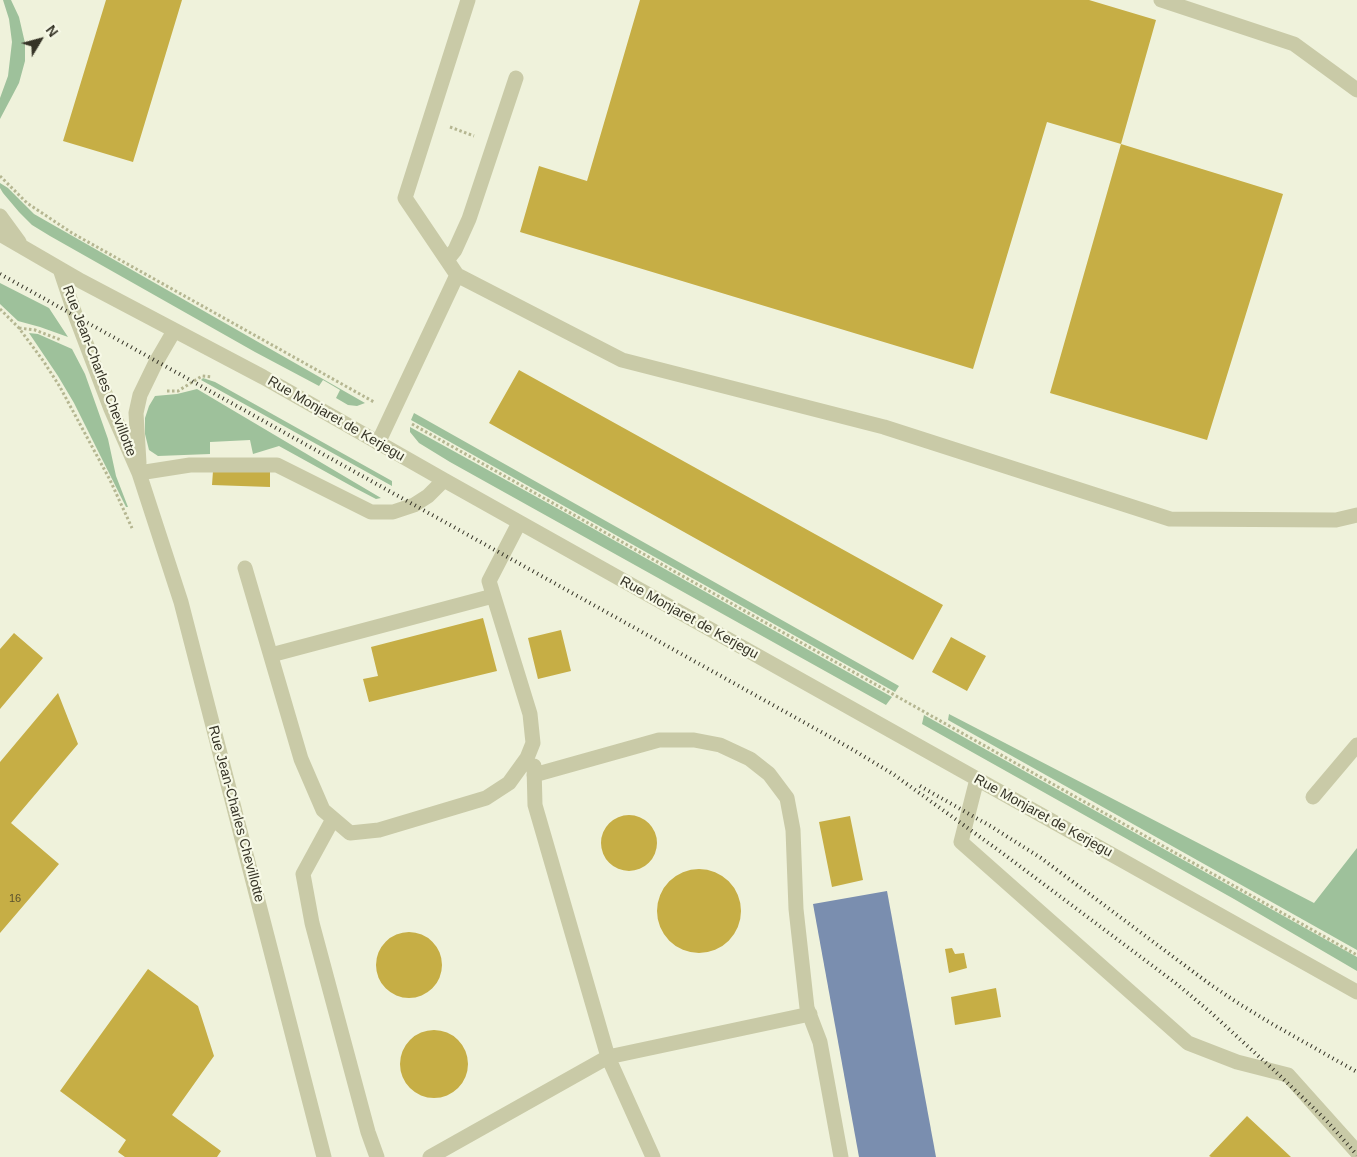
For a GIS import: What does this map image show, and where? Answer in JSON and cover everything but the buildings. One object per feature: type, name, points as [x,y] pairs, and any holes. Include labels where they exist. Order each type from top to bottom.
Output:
[{"type":"street","points":[[468,0],[406,198],[457,275],[622,360],[884,427],[1170,519],[1336,520],[1357,515]]},
{"type":"street","points":[[1161,0],[1294,44],[1357,90]]},
{"type":"street","points":[[447,260],[455,250],[469,219],[516,78]]},
{"type":"street","name":"Rue Monjaret de Kerjegu","points":[[0,216],[21,245]]},
{"type":"street","name":"Rue Monjaret de Kerjegu","points":[[0,234],[174,331],[263,377],[519,523],[1357,992]]},
{"type":"street","name":"Rue Jean-Charles Chevillotte","points":[[60,269],[111,408],[139,473],[181,602],[324,1157]]},
{"type":"street","points":[[378,443],[457,275]]},
{"type":"street","name":"Rue Jean-Charles Chevillotte","points":[[139,473],[136,413],[140,395],[174,331]]},
{"type":"street","points":[[139,473],[190,465],[277,465],[371,512],[393,512],[414,505],[428,496],[444,480]]},
{"type":"street","points":[[519,523],[489,581],[530,714],[535,805],[608,1057],[652,1157]]},
{"type":"street","points":[[244,568],[301,759],[323,810],[350,833],[378,830],[486,798],[509,783],[527,758],[533,742]]},
{"type":"street","points":[[271,655],[493,596]]},
{"type":"street","points":[[534,775],[659,740],[694,740],[720,746],[750,759],[769,774],[787,798],[793,830],[796,909],[807,1008],[820,1042],[841,1157]]},
{"type":"street","points":[[1313,797],[1357,745]]},
{"type":"street","points":[[977,779],[961,842],[1188,1043],[1237,1062],[1288,1075],[1357,1152]]},
{"type":"street","points":[[333,819],[303,874],[312,923],[368,1132],[377,1157]]},
{"type":"street","points":[[430,1157],[608,1057],[810,1014]]},
{"type":"path","points":[[430,120],[495,143]]},
{"type":"path","points":[[0,176],[27,203],[72,232],[1357,955]]},
{"type":"path","points":[[0,309],[18,328],[60,387],[110,480],[136,534]]},
{"type":"path","points":[[18,328],[35,330],[90,352]]},
{"type":"path","points":[[146,382],[159,390],[178,391],[202,376],[213,377]]},
{"type":"green space","points":[[3,0],[11,0],[19,17],[25,43],[25,61],[19,83],[0,119],[0,98],[8,76],[12,42],[9,19]]},
{"type":"green space","points":[[0,183],[8,188],[34,214],[365,403],[357,406],[348,405],[336,398],[340,390],[323,380],[319,386],[50,236],[32,225],[19,212],[3,193]]},
{"type":"green space","points":[[0,283],[49,308],[68,337],[18,321],[0,304]]},
{"type":"green space","points":[[29,333],[38,334],[72,349],[85,374],[96,405],[108,439],[116,476],[128,507],[126,507],[74,403]]},
{"type":"green space","points":[[203,378],[215,382],[392,481],[392,486],[201,380]]},
{"type":"green space","points":[[197,389],[381,498],[376,499],[279,446],[253,454],[250,440],[210,442],[210,454],[158,456],[149,450],[145,434],[145,418],[155,396],[177,394]]},
{"type":"green space","points":[[414,413],[899,686],[895,692],[411,420]]},
{"type":"green space","points":[[410,427],[892,697],[886,705],[450,462],[419,443],[410,432]]},
{"type":"green space","points":[[949,714],[1314,903],[1357,848],[1357,950],[948,720]]},
{"type":"green space","points":[[924,715],[1357,957],[1357,971],[1234,899],[922,724]]},
{"type":"water","points":[[887,891],[936,1157],[859,1157],[813,904]]},
{"type":"railway","points":[[0,274],[850,748],[893,774],[1005,855],[1178,985],[1276,1072],[1326,1120],[1357,1155]]},
{"type":"railway","points":[[920,786],[992,827],[1041,858],[1211,985],[1241,1005],[1357,1072]]}]
